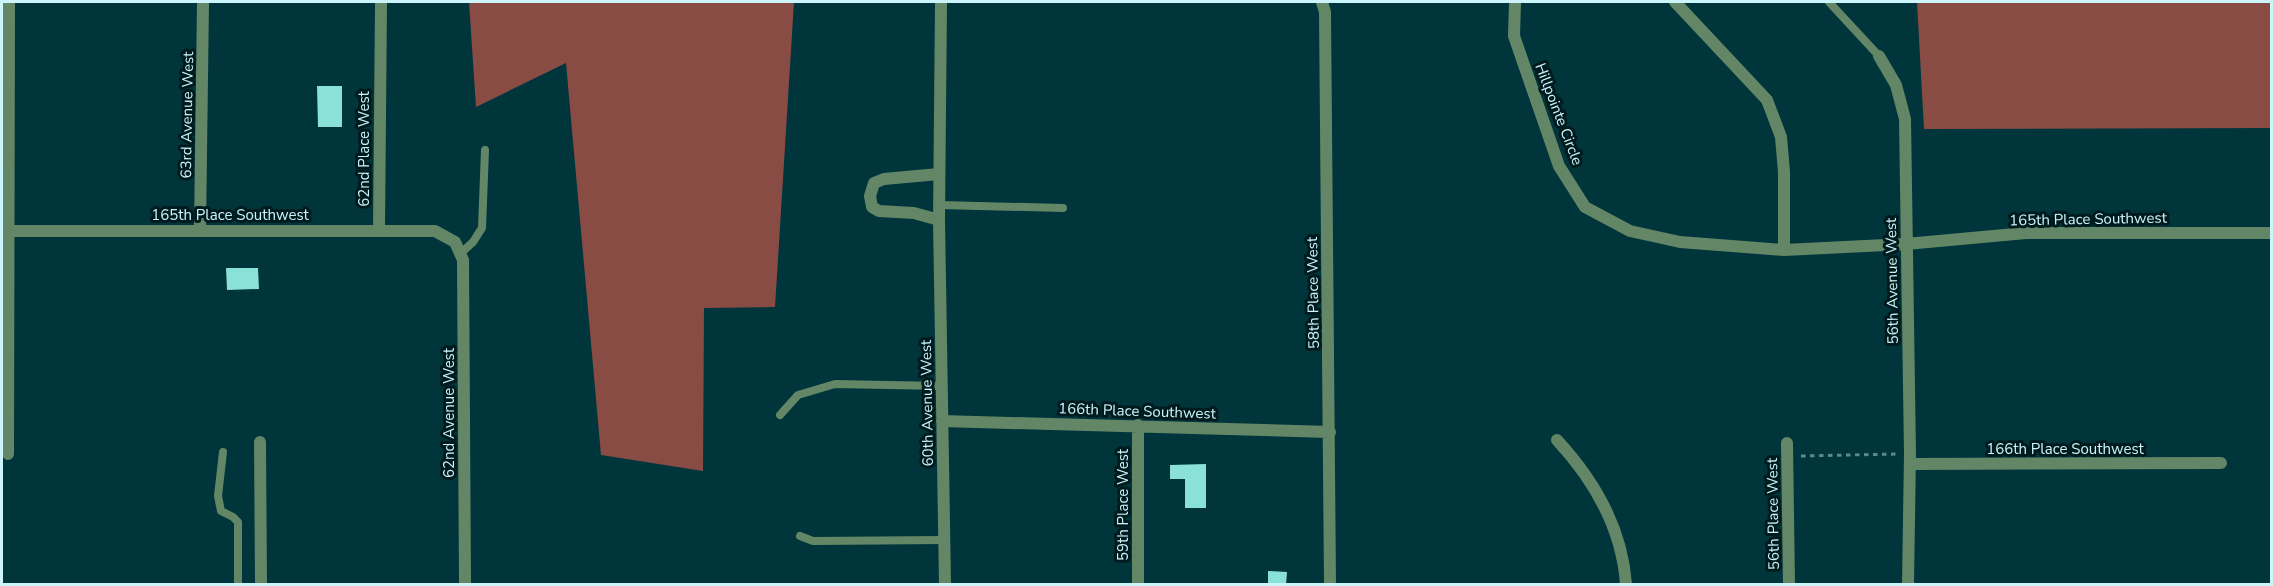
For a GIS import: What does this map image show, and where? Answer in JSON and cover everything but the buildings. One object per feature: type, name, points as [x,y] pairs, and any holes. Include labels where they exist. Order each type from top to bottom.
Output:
[{"type":"street","points":[[8,454],[4,231],[9,2]]},
{"type":"street","name":"63rd Avenue West","points":[[200,230],[203,2]]},
{"type":"street","name":"62nd Place West","points":[[379,230],[381,2]]},
{"type":"street","name":"60th Avenue West","points":[[941,2],[939,220],[945,585]]},
{"type":"street","name":"58th Place West","points":[[1323,2],[1325,12],[1330,585]]},
{"type":"street","name":"Hillpointe Circle","points":[[1515,2],[1514,36],[1559,166],[1585,207],[1630,231],[1680,242],[1784,249],[1906,244]]},
{"type":"street","points":[[1675,2],[1767,100],[1781,137],[1784,172],[1784,249]]},
{"type":"street","name":"56th Avenue West","points":[[1879,56],[1896,85],[1905,119],[1910,459],[1908,585]]},
{"type":"street","points":[[939,174],[884,179],[874,183],[870,196],[872,207],[879,211],[914,213],[939,220]]},
{"type":"street","name":"165th Place Southwest","points":[[4,231],[435,231],[458,248]]},
{"type":"street","name":"165th Place Southwest","points":[[1906,244],[2026,233],[2271,233]]},
{"type":"street","name":"62nd Avenue West","points":[[458,248],[463,260],[465,585]]},
{"type":"street","name":"166th Place Southwest","points":[[942,421],[1330,432]]},
{"type":"street","name":"59th Place West","points":[[1138,425],[1138,585]]},
{"type":"street","points":[[1557,440],[1574,458],[1604,504],[1624,561],[1626,585]]},
{"type":"street","points":[[260,442],[261,585]]},
{"type":"street","name":"56th Place West","points":[[1787,449],[1789,585]]},
{"type":"street","name":"166th Place Southwest","points":[[1910,459],[2221,463]]},
{"type":"lane","name":"56th Avenue West","points":[[1829,2],[1879,56]]},
{"type":"lane","points":[[458,248],[473,242],[482,228],[485,150]]},
{"type":"lane","points":[[939,205],[1063,208]]},
{"type":"lane","points":[[780,415],[798,395],[835,384],[941,386]]},
{"type":"lane","points":[[223,452],[218,501],[221,510],[238,522],[238,585]]},
{"type":"lane","points":[[800,536],[813,541],[944,540]]},
{"type":"path","points":[[1787,449],[1910,459]]},
{"type":"shaded area","points":[[469,2],[794,2],[775,307],[704,308],[703,471],[601,455],[566,63],[476,107]]},
{"type":"shaded area","points":[[1917,2],[2271,2],[2271,128],[1924,129]]}]
